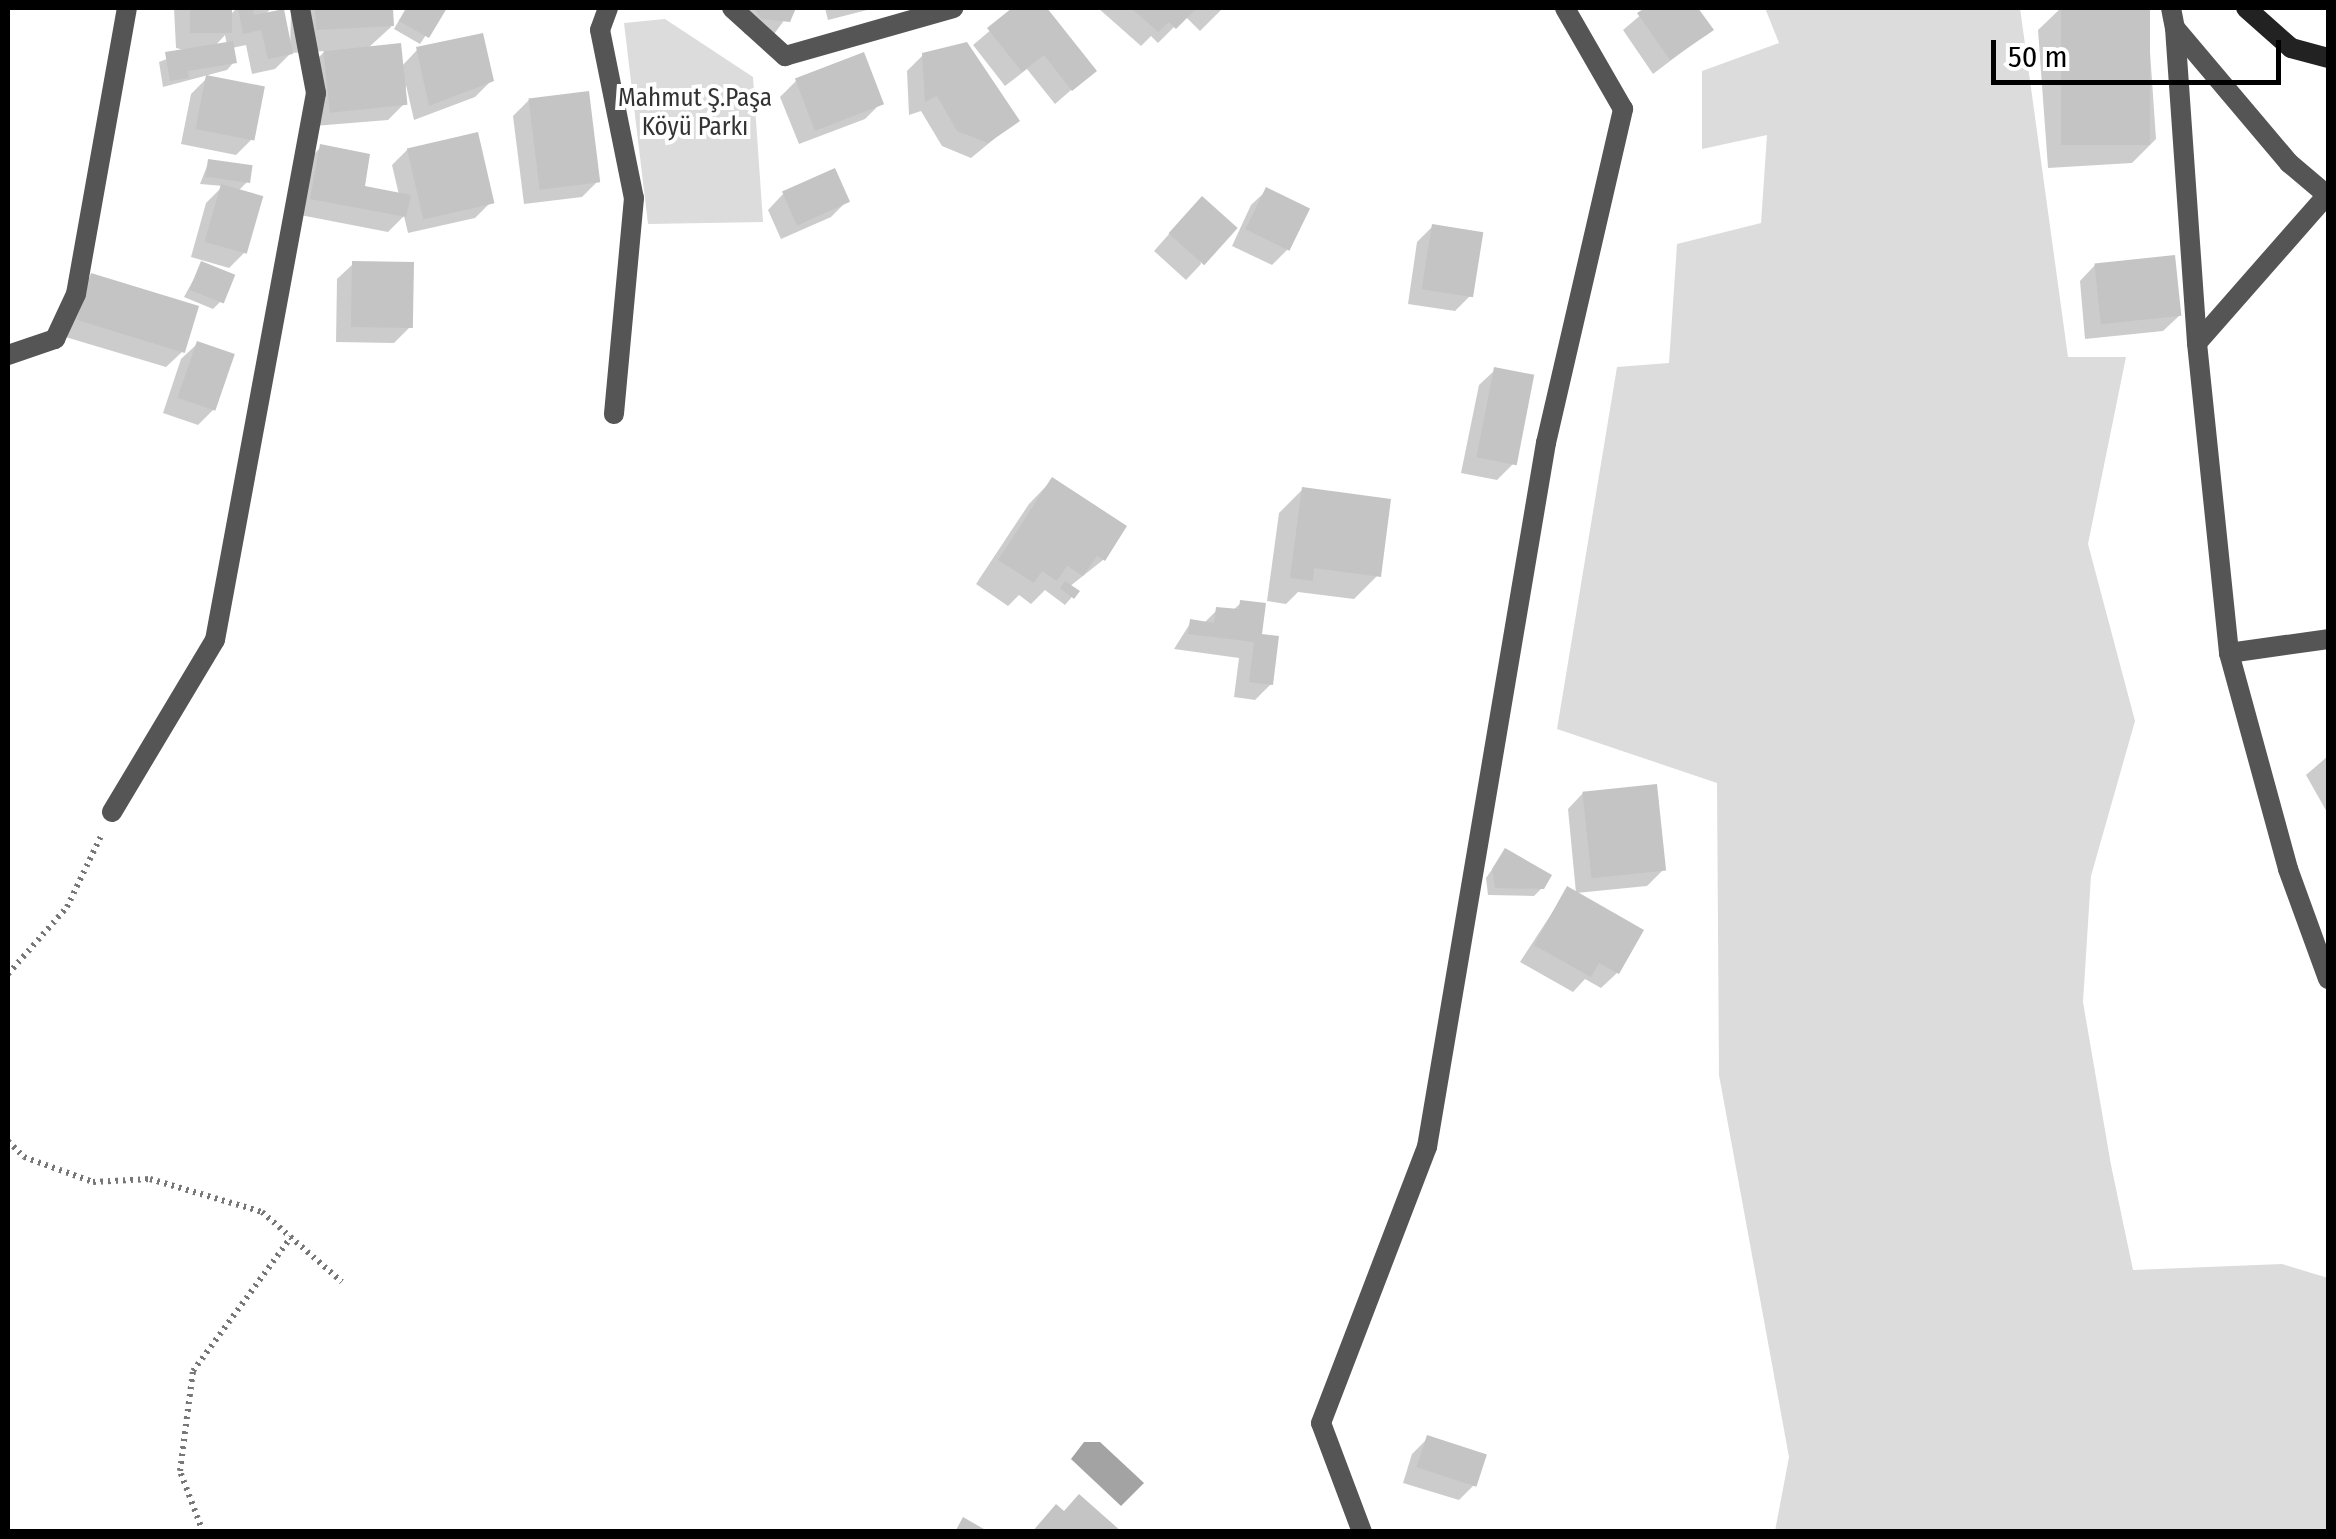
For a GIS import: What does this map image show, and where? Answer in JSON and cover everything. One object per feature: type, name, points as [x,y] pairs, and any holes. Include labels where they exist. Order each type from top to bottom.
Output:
[{"type":"main road","points":[[2246,8],[2291,48],[2328,58]]},
{"type":"street","points":[[8,355],[54,339],[76,294],[127,8]]},
{"type":"street","points":[[112,812],[214,640],[316,94],[300,8]]},
{"type":"street","points":[[608,8],[600,30],[634,198],[614,414]]},
{"type":"street","points":[[732,8],[785,56],[952,8]]},
{"type":"street","points":[[1362,1532],[1321,1424],[1428,1147],[1546,444],[1623,110],[1564,8]]},
{"type":"street","points":[[2173,18],[2289,163],[2328,196],[2197,343]]},
{"type":"street","points":[[2173,18],[2197,343],[2230,653],[2288,870],[2328,979]]},
{"type":"street","points":[[2230,653],[2328,639]]},
{"type":"path","points":[[8,974],[67,907],[112,812]]},
{"type":"path","points":[[8,1141],[24,1157],[93,1182],[150,1179],[262,1212],[342,1282]]},
{"type":"path","points":[[203,1532],[180,1472],[193,1372],[291,1237]]},
{"type":"green space","points":[[1765,8],[2020,8],[2068,357],[2126,357],[2088,544],[2135,721],[2091,876],[2083,1002],[2111,1165],[2133,1270],[2282,1264],[2328,1278],[2328,1531],[1775,1531],[1789,1457],[1719,1075],[1717,783],[1557,729],[1617,367],[1669,363],[1677,244],[1761,223],[1767,135],[1702,149],[1702,71],[1779,43]]},
{"type":"green space","name":"Mahmut Ş.Paşa Köyü Parkı","points":[[665,19],[753,77],[763,222],[648,224],[624,23]]},
{"type":"shaded area","points":[[1084,1442],[1100,1442],[1144,1483],[1121,1506],[1071,1459]]},
{"type":"building","points":[[190,8],[232,8],[232,33],[190,33]]},
{"type":"building","points":[[238,8],[253,8],[254,15],[284,9],[293,54],[268,59],[261,30],[243,34]]},
{"type":"building","points":[[315,8],[393,8],[394,26],[316,30]]},
{"type":"building","points":[[407,8],[447,8],[429,38],[399,21]]},
{"type":"building","points":[[754,8],[796,8],[790,22],[761,19]]},
{"type":"building","points":[[1012,8],[1047,8],[1097,71],[1072,91],[1044,55],[1022,72],[987,28]]},
{"type":"building","points":[[1131,8],[1197,8],[1176,29],[1169,22],[1158,32]]},
{"type":"building","points":[[1645,8],[1698,8],[1714,30],[1670,60],[1637,13]]},
{"type":"building","points":[[2061,8],[2150,8],[2150,145],[2061,145]]},
{"type":"building","points":[[483,33],[494,81],[429,106],[416,47]]},
{"type":"building","points":[[233,41],[237,63],[188,71],[189,78],[170,81],[165,52]]},
{"type":"building","points":[[967,42],[1020,121],[988,143],[957,131],[937,96],[925,102],[922,53]]},
{"type":"building","points":[[401,43],[407,105],[330,113],[323,51]]},
{"type":"building","points":[[864,52],[884,104],[815,131],[795,79]]},
{"type":"building","points":[[206,75],[265,86],[254,140],[196,129]]},
{"type":"building","points":[[589,91],[600,182],[540,190],[528,98]]},
{"type":"building","points":[[478,132],[494,203],[423,220],[407,148]]},
{"type":"building","points":[[320,144],[370,154],[365,186],[411,195],[406,217],[310,199]]},
{"type":"building","points":[[208,159],[253,165],[250,183],[205,177]]},
{"type":"building","points":[[835,168],[850,202],[797,225],[782,192]]},
{"type":"building","points":[[221,184],[263,196],[247,254],[204,242]]},
{"type":"building","points":[[1266,187],[1310,208],[1289,251],[1245,229]]},
{"type":"building","points":[[1202,196],[1238,228],[1204,265],[1169,233]]},
{"type":"building","points":[[1432,224],[1483,232],[1473,297],[1422,289]]},
{"type":"building","points":[[2175,255],[2181,316],[2101,324],[2094,263]]},
{"type":"building","points":[[201,261],[235,275],[224,304],[189,290]]},
{"type":"building","points":[[352,261],[414,262],[413,328],[351,327]]},
{"type":"building","points":[[91,273],[199,306],[185,353],[77,320]]},
{"type":"building","points":[[197,341],[235,354],[215,411],[177,398]]},
{"type":"building","points":[[1494,367],[1534,375],[1517,465],[1476,457]]},
{"type":"building","points":[[1052,477],[1127,526],[1105,561],[1097,556],[1083,576],[1067,566],[1057,581],[1042,571],[1034,583],[998,560]]},
{"type":"building","points":[[1302,487],[1391,499],[1381,577],[1314,568],[1313,581],[1290,578]]},
{"type":"building","points":[[1065,581],[1080,591],[1074,599],[1060,588]]},
{"type":"building","points":[[1240,600],[1266,603],[1262,634],[1279,636],[1273,685],[1249,682],[1254,642],[1188,634],[1190,619],[1214,623],[1216,607],[1239,609]]},
{"type":"building","points":[[1657,784],[1666,871],[1592,878],[1582,792]]},
{"type":"building","points":[[1505,848],[1552,875],[1544,889],[1495,888],[1492,869]]},
{"type":"building","points":[[1567,886],[1644,930],[1619,974],[1599,963],[1591,977],[1534,945]]},
{"type":"building","points":[[1427,1435],[1487,1454],[1476,1487],[1416,1467]]},
{"type":"building","points":[[1079,1494],[1122,1532],[1032,1532],[1056,1504],[1064,1511]]},
{"type":"building","points":[[963,1517],[989,1532],[955,1532]]}]
